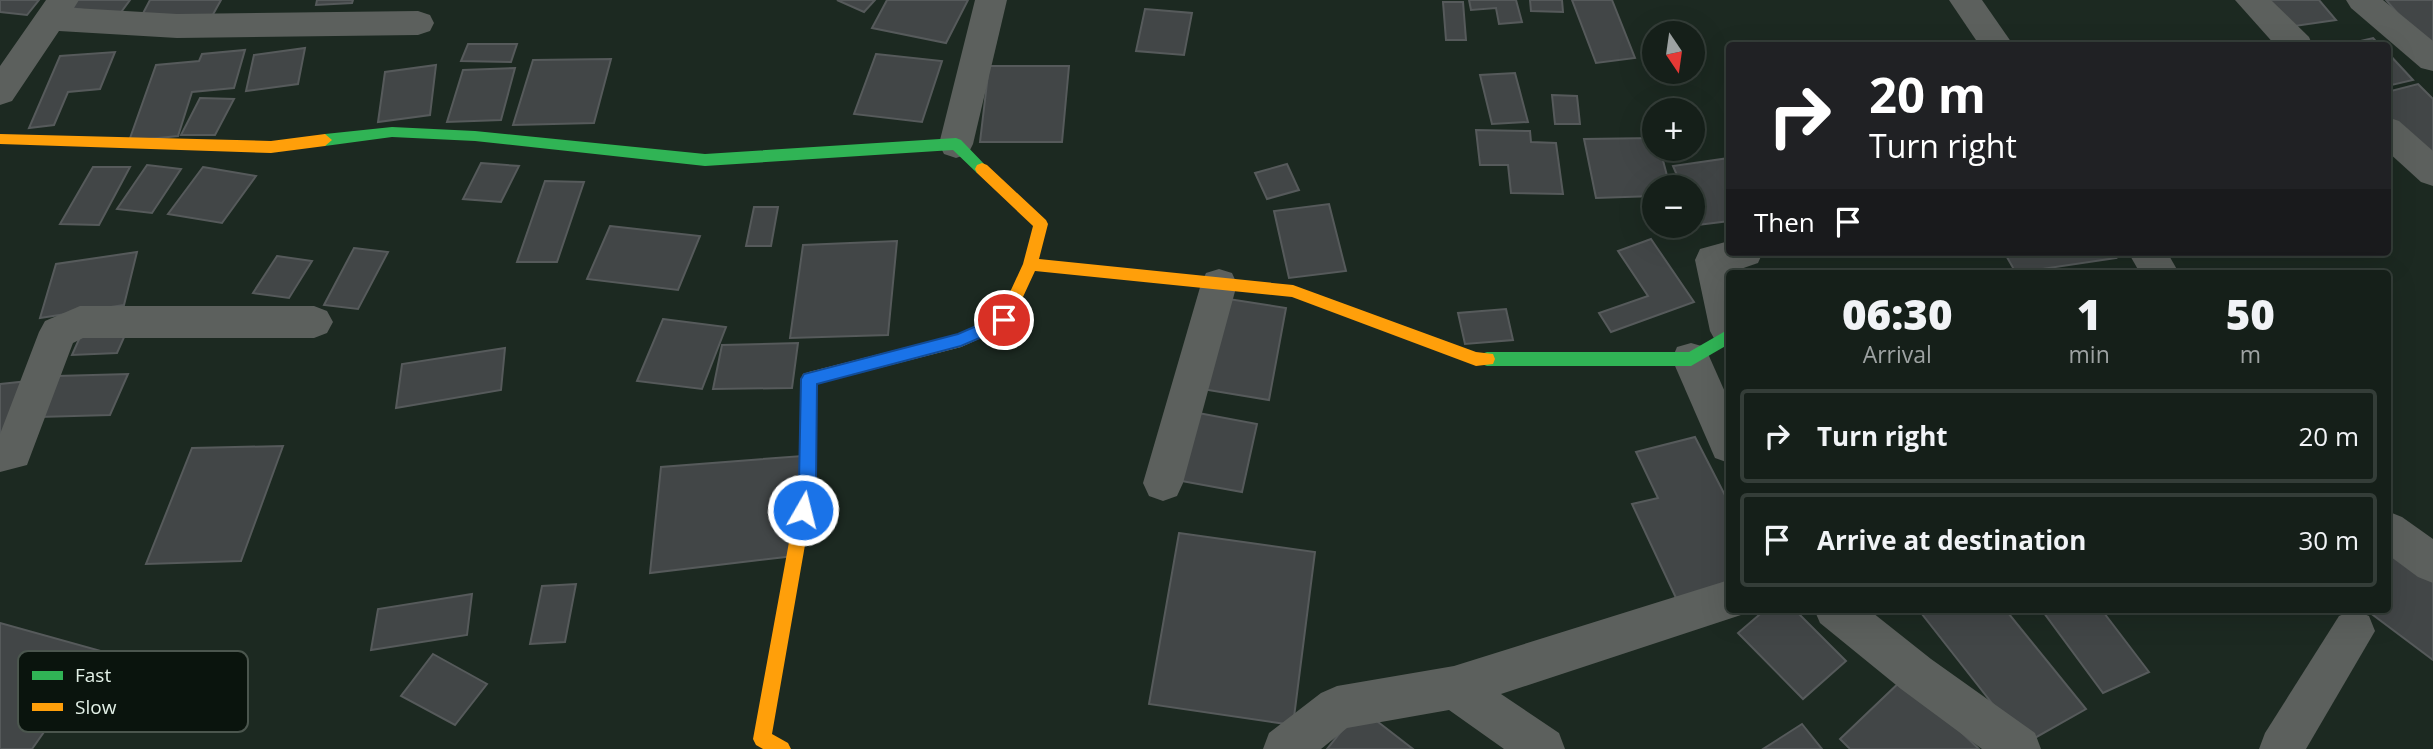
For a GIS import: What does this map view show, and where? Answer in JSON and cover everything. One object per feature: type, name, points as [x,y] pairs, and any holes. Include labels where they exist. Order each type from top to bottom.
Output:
[{"type":"street","points":[[956,144],[991,0]]},
{"type":"street","points":[[1965,0],[1995,42]]},
{"type":"street","points":[[2251,0],[2293,42]]},
{"type":"street","points":[[2362,0],[2433,59]]},
{"type":"street","points":[[0,92],[56,10],[177,26],[418,23]]},
{"type":"street","points":[[0,139],[271,147],[392,132],[475,136],[705,160],[956,144],[1041,224],[1030,264],[1004,320],[961,340],[809,379],[808,482],[762,740],[782,749]]},
{"type":"street","points":[[2391,134],[2433,172]]},
{"type":"street","points":[[1726,320],[1713,260],[1729,256]]},
{"type":"street","points":[[1030,264],[1293,291],[1476,359],[1691,359],[1726,336]]},
{"type":"street","points":[[1163,483],[1219,284]]},
{"type":"street","points":[[0,454],[13,452],[58,332],[80,322],[314,322]]},
{"type":"street","points":[[1691,359],[1726,438]]},
{"type":"street","points":[[2391,533],[2433,562]]},
{"type":"street","points":[[1285,749],[1337,708],[1454,688],[1726,601]]},
{"type":"street","points":[[1840,613],[1916,674],[2019,749]]},
{"type":"street","points":[[2281,749],[2354,631]]},
{"type":"street","points":[[1454,688],[1543,749]]},
{"type":"building","points":[[0,0],[39,0],[27,15],[0,12]]},
{"type":"building","points":[[76,0],[130,0],[119,15],[70,8]]},
{"type":"building","points":[[150,0],[221,0],[211,18],[140,19]]},
{"type":"building","points":[[317,0],[353,0],[352,3],[316,5]]},
{"type":"building","points":[[837,0],[875,0],[864,12]]},
{"type":"building","points":[[887,0],[968,0],[946,43],[872,28]]},
{"type":"building","points":[[1469,0],[1516,0],[1522,22],[1499,24],[1496,8],[1471,10]]},
{"type":"building","points":[[1530,0],[1562,0],[1563,12],[1531,11]]},
{"type":"building","points":[[1572,0],[1612,0],[1635,58],[1596,63]]},
{"type":"building","points":[[2266,0],[2319,0],[2336,20],[2288,27]]},
{"type":"building","points":[[2386,0],[2433,0],[2433,54]]},
{"type":"building","points":[[1443,2],[1463,2],[1466,40],[1446,40]]},
{"type":"building","points":[[1145,9],[1192,13],[1184,55],[1136,51]]},
{"type":"building","points":[[2373,38],[2376,42],[2356,42]]},
{"type":"building","points":[[468,44],[517,44],[511,62],[461,61]]},
{"type":"building","points":[[305,48],[298,84],[246,91],[254,55]]},
{"type":"building","points":[[245,50],[234,88],[192,92],[178,136],[129,141],[156,65],[199,61],[202,54]]},
{"type":"building","points":[[115,52],[100,89],[68,92],[54,125],[29,128],[60,56]]},
{"type":"building","points":[[876,54],[942,61],[922,122],[854,114]]},
{"type":"building","points":[[2391,56],[2413,80],[2391,85]]},
{"type":"building","points":[[611,59],[594,123],[513,125],[533,60]]},
{"type":"building","points":[[436,65],[430,115],[378,122],[385,72]]},
{"type":"building","points":[[989,66],[1069,66],[1062,142],[980,142]]},
{"type":"building","points":[[515,68],[501,120],[447,122],[463,70]]},
{"type":"building","points":[[1515,73],[1528,122],[1492,124],[1480,75]]},
{"type":"building","points":[[2418,84],[2433,99],[2433,162],[2391,125],[2391,91]]},
{"type":"building","points":[[1552,95],[1577,96],[1580,124],[1555,124]]},
{"type":"building","points":[[200,98],[234,99],[215,135],[181,135]]},
{"type":"building","points":[[1476,130],[1530,131],[1531,142],[1556,143],[1563,194],[1511,193],[1508,165],[1480,165]]},
{"type":"building","points":[[1642,138],[1642,161],[1663,161],[1667,175],[1642,175],[1642,196],[1596,198],[1584,139]]},
{"type":"building","points":[[1726,158],[1726,221],[1705,224],[1705,175],[1677,175],[1673,166]]},
{"type":"building","points":[[481,163],[519,166],[501,202],[463,199]]},
{"type":"building","points":[[1287,164],[1299,190],[1267,199],[1255,173]]},
{"type":"building","points":[[147,165],[181,169],[152,213],[117,209]]},
{"type":"building","points":[[93,167],[130,167],[99,225],[60,224]]},
{"type":"building","points":[[203,167],[256,176],[222,223],[168,214]]},
{"type":"building","points":[[545,181],[584,182],[557,262],[517,262]]},
{"type":"building","points":[[1329,204],[1346,271],[1289,278],[1274,211]]},
{"type":"building","points":[[754,207],[778,207],[771,246],[746,246]]},
{"type":"building","points":[[610,226],[700,236],[678,290],[587,279]]},
{"type":"building","points":[[1651,239],[1694,302],[1611,332],[1599,313],[1648,296],[1618,251]]},
{"type":"building","points":[[897,241],[888,335],[790,338],[803,245]]},
{"type":"building","points":[[354,248],[388,252],[358,309],[324,305]]},
{"type":"building","points":[[137,252],[124,305],[40,318],[56,264]]},
{"type":"building","points":[[277,256],[312,261],[289,298],[253,293]]},
{"type":"building","points":[[2006,256],[2116,258],[2036,270],[2014,270]]},
{"type":"building","points":[[1222,298],[1286,308],[1269,400],[1202,389]]},
{"type":"building","points":[[1506,309],[1513,340],[1465,344],[1458,313]]},
{"type":"building","points":[[663,319],[726,327],[702,389],[637,381]]},
{"type":"building","points":[[129,326],[117,353],[72,355],[84,328]]},
{"type":"building","points":[[798,343],[792,388],[713,389],[722,345]]},
{"type":"building","points":[[505,348],[501,390],[396,408],[402,364]]},
{"type":"building","points":[[128,374],[110,415],[39,417],[57,376]]},
{"type":"building","points":[[29,381],[0,448],[0,384]]},
{"type":"building","points":[[1193,412],[1257,424],[1242,492],[1176,480]]},
{"type":"building","points":[[1695,437],[1726,497],[1726,587],[1677,600],[1632,504],[1658,498],[1636,452]]},
{"type":"building","points":[[283,446],[241,561],[146,564],[192,448]]},
{"type":"building","points":[[802,456],[794,556],[650,573],[661,467]]},
{"type":"building","points":[[1179,533],[1315,552],[1293,725],[1149,704]]},
{"type":"building","points":[[2391,546],[2433,576],[2433,660],[2370,613],[2391,613]]},
{"type":"building","points":[[576,584],[565,642],[530,644],[542,586]]},
{"type":"building","points":[[472,594],[467,635],[371,650],[378,609]]},
{"type":"building","points":[[1761,613],[1798,613],[1846,661],[1803,699],[1738,633]]},
{"type":"building","points":[[1921,613],[2008,613],[2086,709],[2024,744]]},
{"type":"building","points":[[2044,613],[2104,613],[2149,672],[2103,693]]},
{"type":"building","points":[[0,623],[101,651],[18,651],[18,732],[44,732],[32,749],[0,749]]},
{"type":"building","points":[[433,654],[487,684],[455,725],[401,696]]},
{"type":"building","points":[[1904,678],[1979,749],[1850,749],[1840,739]]},
{"type":"building","points":[[1360,708],[1413,749],[1327,749]]},
{"type":"building","points":[[1802,724],[1822,749],[1763,749]]},
{"type":"traffic: fast","points":[[325,140],[392,132],[475,136],[705,160],[956,144],[982,169]]},
{"type":"traffic: fast","points":[[1487,359],[1691,359],[1726,338]]},
{"type":"traffic: slow","points":[[0,139],[271,147],[325,140]]},
{"type":"traffic: slow","points":[[982,169],[1041,224],[1030,264],[1293,291],[1476,359],[1487,359]]},
{"type":"traffic: slow","points":[[782,749],[762,739],[808,482],[809,379],[961,340],[1005,320],[1030,264]]},
{"type":"route","points":[[803,510],[808,482],[809,379],[961,340],[1004,320]]}]
